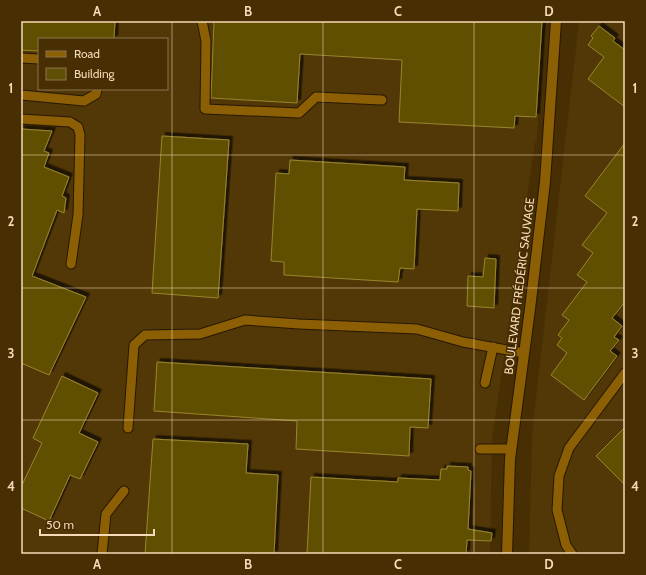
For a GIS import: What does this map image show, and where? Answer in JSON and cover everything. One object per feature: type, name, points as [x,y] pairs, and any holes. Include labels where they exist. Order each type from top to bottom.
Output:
[{"type":"street","name":"BOULEVARD FRÉDÉRIC SAUVAGE","points":[[507,554],[511,449],[545,182],[556,21]]},
{"type":"lane","points":[[202,21],[206,41],[205,109],[299,113],[316,97],[382,100]]},
{"type":"lane","points":[[21,58],[38,59]]},
{"type":"lane","points":[[21,95],[84,101],[96,94],[97,90]]},
{"type":"lane","points":[[21,119],[70,122],[78,127],[80,135],[78,215],[71,264]]},
{"type":"lane","points":[[128,428],[134,345],[145,335],[200,334],[245,320],[417,329],[463,342],[524,353]]},
{"type":"lane","points":[[485,383],[493,347]]},
{"type":"lane","points":[[572,554],[566,545],[556,510],[559,476],[569,448],[625,373]]},
{"type":"lane","points":[[480,449],[511,449]]},
{"type":"lane","points":[[102,554],[106,514],[124,491]]},
{"type":"shaded area","points":[[21,21],[543,21],[537,142],[535,142],[492,439],[490,554],[21,554]]},
{"type":"shaded area","points":[[579,21],[625,21],[625,554],[529,554],[532,436]]},
{"type":"building","points":[[21,21],[115,21],[114,38],[38,38],[38,51],[21,50]]},
{"type":"building","points":[[214,21],[542,21],[536,117],[515,116],[514,128],[399,122],[402,60],[300,54],[297,103],[211,98]]},
{"type":"building","points":[[599,26],[615,38],[613,41],[625,50],[625,107],[588,79],[604,57],[588,45],[593,38],[591,36]]},
{"type":"building","points":[[21,129],[52,131],[44,151],[49,153],[44,167],[69,177],[62,196],[66,198],[64,213],[57,210],[32,276],[86,297],[49,375],[21,363]]},
{"type":"building","points":[[162,136],[229,140],[218,298],[152,293]]},
{"type":"building","points":[[625,143],[625,302],[612,318],[622,326],[614,337],[619,340],[610,351],[617,356],[584,400],[551,375],[567,353],[557,345],[562,338],[558,335],[569,320],[562,315],[587,282],[577,275],[593,253],[582,245],[607,213],[585,196]]},
{"type":"building","points":[[290,160],[405,167],[404,180],[459,183],[458,211],[417,209],[414,269],[400,268],[398,282],[284,275],[284,262],[271,261],[276,173],[289,174]]},
{"type":"building","points":[[485,258],[496,259],[494,308],[467,306],[468,276],[483,277]]},
{"type":"building","points":[[157,362],[431,379],[428,428],[410,427],[409,456],[296,449],[297,421],[154,411]]},
{"type":"building","points":[[62,376],[98,393],[79,433],[98,442],[80,479],[70,475],[49,521],[21,508],[21,487],[42,443],[33,438]]},
{"type":"building","points":[[625,427],[625,485],[596,456]]},
{"type":"building","points":[[153,439],[248,444],[246,473],[278,475],[274,554],[145,554]]},
{"type":"building","points":[[447,466],[468,467],[468,470],[471,471],[468,529],[492,533],[491,541],[467,540],[466,554],[307,554],[311,477],[398,482],[398,478],[440,480],[441,469],[447,469]]}]
